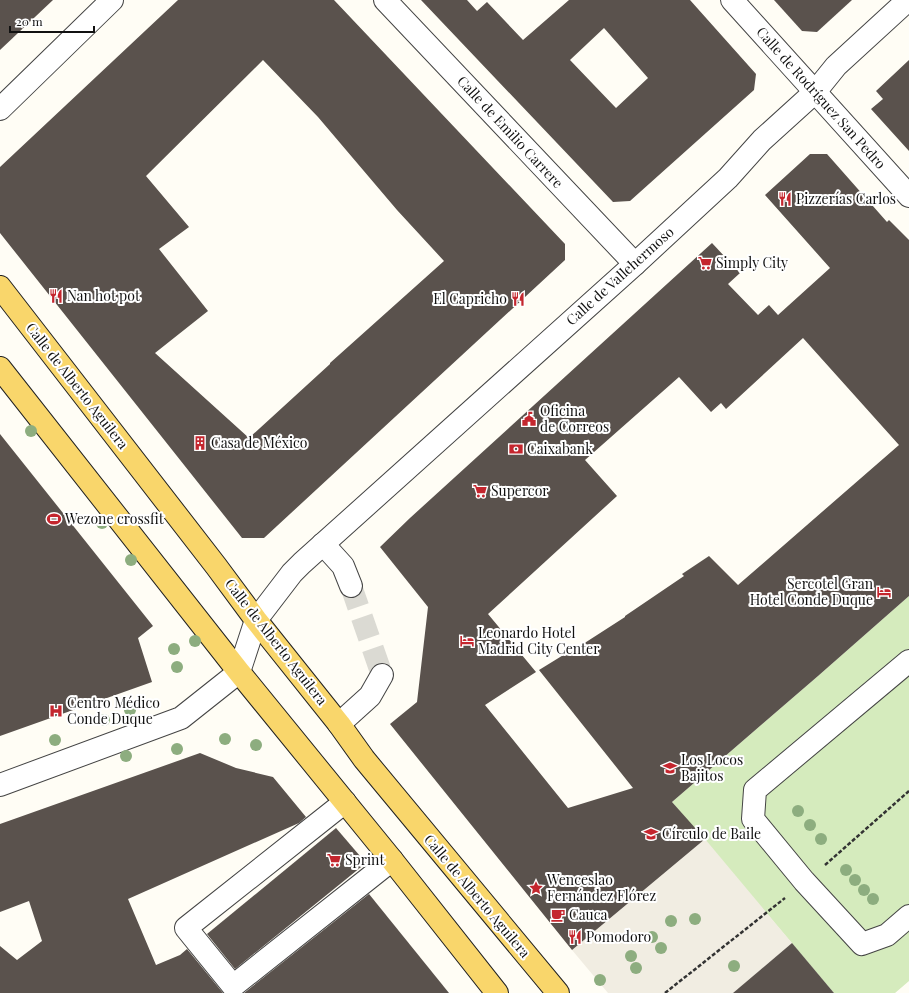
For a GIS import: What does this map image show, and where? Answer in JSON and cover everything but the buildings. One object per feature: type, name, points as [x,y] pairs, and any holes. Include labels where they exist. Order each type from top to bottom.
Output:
[{"type":"main road","name":"Calle de Alberto Aguilera","points":[[0,287],[256,620],[339,724],[364,759],[558,993]]},
{"type":"main road","points":[[0,368],[239,672],[392,860],[497,993]]},
{"type":"street","points":[[0,109],[112,0]]},
{"type":"street","name":"Calle de Emilio Carrere","points":[[385,0],[634,264]]},
{"type":"street","name":"Calle de Rodríguez San Pedro","points":[[732,0],[909,196]]},
{"type":"street","name":"Calle de Vallehermoso","points":[[239,672],[256,620],[292,573],[322,544],[728,178],[762,140],[815,92],[836,66],[908,0]]},
{"type":"street","points":[[322,544],[343,566],[351,586]]},
{"type":"street","points":[[909,661],[755,790],[753,819],[804,881],[862,944],[887,936],[909,916]]},
{"type":"street","points":[[0,785],[181,718],[239,672]]},
{"type":"street","points":[[339,724],[370,696],[382,675]]},
{"type":"street","points":[[345,802],[186,928],[233,986],[392,860]]},
{"type":"green space","points":[[909,596],[909,981],[895,993],[834,993],[672,802]]},
{"type":"shaded area","points":[[705,839],[792,943],[733,993],[608,993],[572,950]]},
{"type":"tunnel","points":[[351,586],[382,675]]},
{"type":"place","name":"Pizzerías Carlos","points":[[785,199]]},
{"type":"place","name":"Simply City","points":[[705,263]]},
{"type":"place","name":"Nan hot pot","points":[[56,296]]},
{"type":"place","name":"El Capricho","points":[[518,299]]},
{"type":"place","name":"Oficina de Correos","points":[[529,419]]},
{"type":"place","name":"Casa de México","points":[[200,443]]},
{"type":"place","name":"Caixabank","points":[[516,449]]},
{"type":"place","name":"Supercor","points":[[480,491]]},
{"type":"place","name":"Wezone crossfit","points":[[54,519]]},
{"type":"place","name":"Sercotel Gran Hotel Conde Duque","points":[[884,592]]},
{"type":"place","name":"Leonardo Hotel Madrid City Center","points":[[467,641]]},
{"type":"place","name":"Centro Médico Conde Duque","points":[[56,711]]},
{"type":"place","name":"Los Locos Bajitos","points":[[670,768]]},
{"type":"place","name":"Círculo de Baile","points":[[651,834]]},
{"type":"place","name":"Sprint","points":[[334,860]]},
{"type":"place","name":"Wenceslao Fernández Flórez","points":[[536,888]]},
{"type":"place","name":"Cauca","points":[[558,915]]},
{"type":"place","name":"Pomodoro","points":[[575,937]]}]
